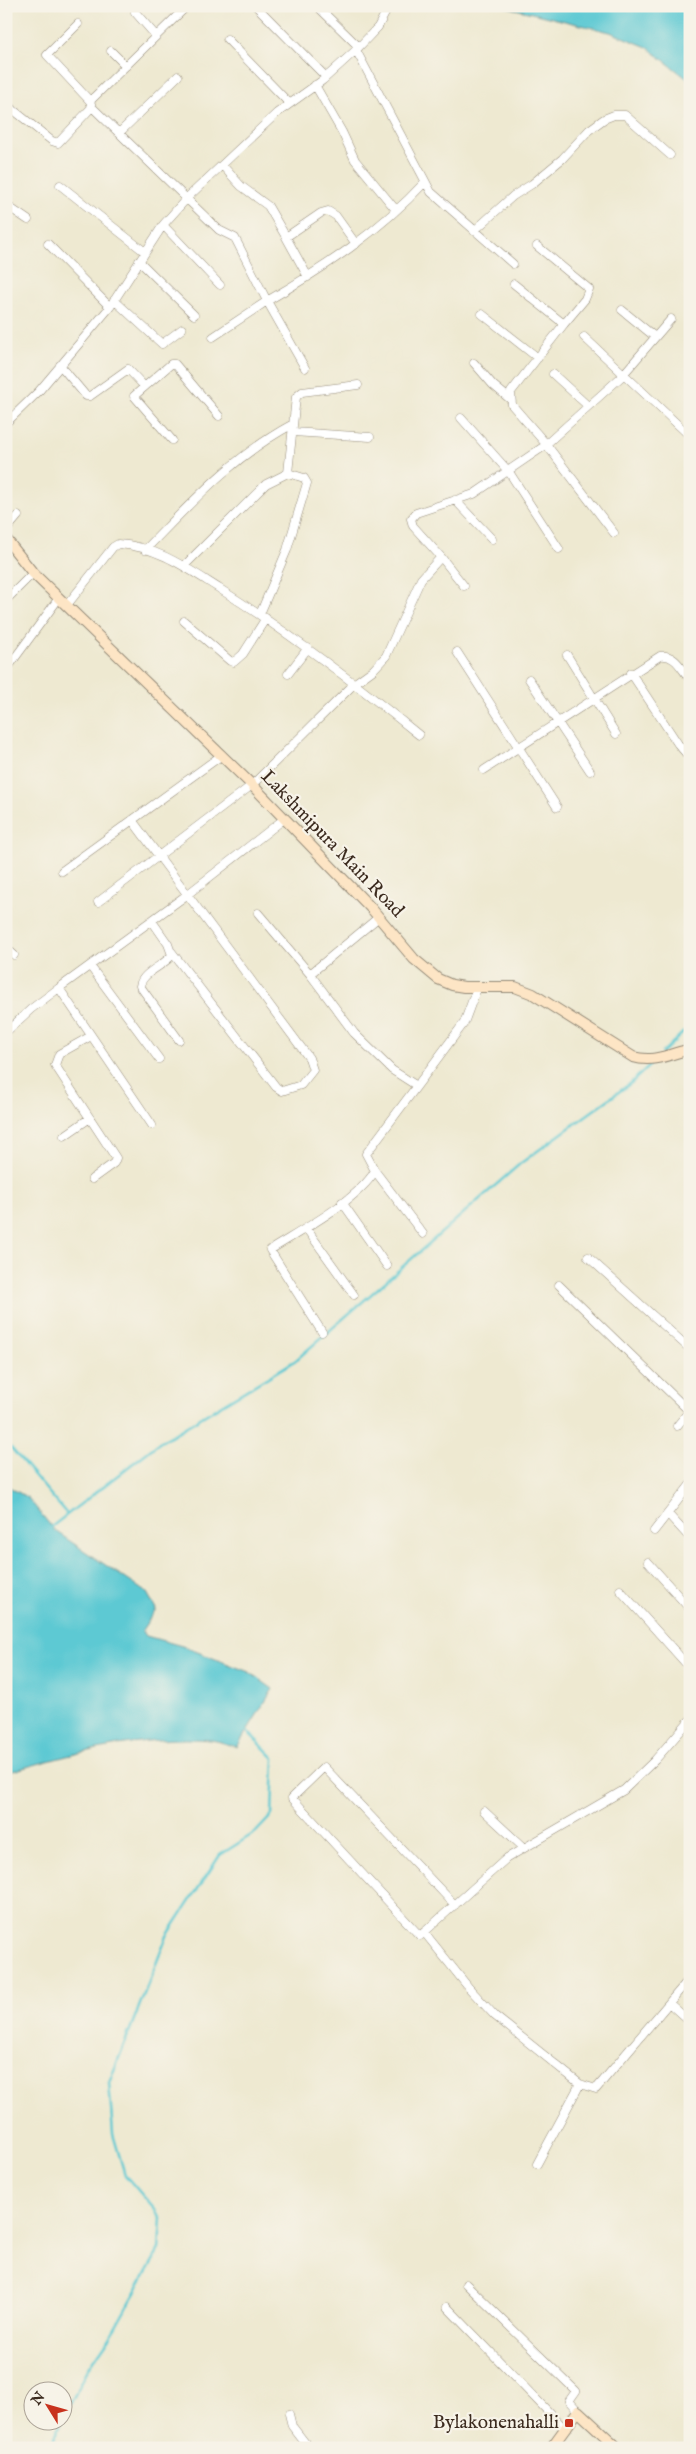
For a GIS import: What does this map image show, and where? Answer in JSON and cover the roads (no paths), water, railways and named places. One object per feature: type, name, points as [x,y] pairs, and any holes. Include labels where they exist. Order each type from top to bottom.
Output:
[{"type":"main road","name":"Lakshmipura Main Road","points":[[6,539],[33,573],[252,785],[379,917],[414,959],[438,979],[452,985],[477,988],[515,987],[533,994],[633,1057],[645,1060],[664,1057],[690,1049]]},
{"type":"main road","points":[[551,2448],[578,2411],[618,2448]]},
{"type":"street","points":[[256,6],[326,77]]},
{"type":"street","points":[[317,6],[358,49],[431,192],[513,264]]},
{"type":"street","points":[[6,104],[52,141],[58,143],[126,66],[186,7]]},
{"type":"street","points":[[6,423],[38,392],[112,303],[163,225],[188,197],[289,103],[326,77],[358,49],[378,27],[386,8]]},
{"type":"street","points":[[135,12],[156,36]]},
{"type":"street","points":[[78,24],[47,55],[119,133],[188,197],[220,230],[235,238],[305,368]]},
{"type":"street","points":[[227,39],[289,103]]},
{"type":"street","points":[[111,51],[126,66]]},
{"type":"street","points":[[119,133],[178,76]]},
{"type":"street","points":[[315,85],[355,160],[396,210]]},
{"type":"street","points":[[474,231],[513,196],[532,184],[562,159],[589,130],[609,117],[625,115],[670,155]]},
{"type":"street","points":[[222,165],[241,186],[268,206],[308,277]]},
{"type":"street","points":[[213,337],[356,244],[425,182]]},
{"type":"street","points":[[60,185],[145,252]]},
{"type":"street","points":[[6,205],[28,220]]},
{"type":"street","points":[[286,237],[321,213],[328,211],[336,216],[356,244]]},
{"type":"street","points":[[163,225],[220,285]]},
{"type":"street","points":[[48,244],[112,303],[162,344],[182,329]]},
{"type":"street","points":[[510,400],[511,392],[585,299],[590,289],[537,246]]},
{"type":"street","points":[[139,260],[194,315]]},
{"type":"street","points":[[514,284],[564,324]]},
{"type":"street","points":[[622,310],[655,338]]},
{"type":"street","points":[[482,314],[538,358]]},
{"type":"street","points":[[464,586],[413,526],[411,519],[416,512],[474,494],[509,472],[546,444],[624,373],[671,319]]},
{"type":"street","points":[[584,337],[690,436]]},
{"type":"street","points":[[474,363],[492,385],[510,400],[512,405],[546,444],[614,533]]},
{"type":"street","points":[[172,440],[135,397],[136,393],[171,364],[175,364],[219,416]]},
{"type":"street","points":[[60,365],[86,396],[90,396],[128,369],[144,386]]},
{"type":"street","points":[[553,374],[588,406]]},
{"type":"street","points":[[288,473],[296,397],[302,392],[358,385]]},
{"type":"street","points":[[461,418],[509,472],[559,549]]},
{"type":"street","points":[[145,550],[222,472],[270,436],[293,428],[370,437]]},
{"type":"street","points":[[184,566],[266,484],[288,473],[304,478],[307,483],[290,541],[263,616],[243,654],[234,662],[184,621]]},
{"type":"street","points":[[455,500],[492,540]]},
{"type":"street","points":[[6,530],[18,516]]},
{"type":"street","points":[[6,670],[63,602],[113,547],[118,544],[124,544],[158,553],[184,566],[263,616],[355,683],[419,735]]},
{"type":"street","points":[[98,902],[252,785],[355,683],[373,670],[386,656],[421,579],[440,557]]},
{"type":"street","points":[[6,600],[33,573]]},
{"type":"street","points":[[288,674],[308,648]]},
{"type":"street","points":[[457,652],[557,807]]},
{"type":"street","points":[[566,654],[616,734]]},
{"type":"street","points":[[484,770],[655,658],[668,655],[672,657],[689,680]]},
{"type":"street","points":[[631,673],[678,744],[690,758]]},
{"type":"street","points":[[529,679],[590,771]]},
{"type":"street","points":[[62,871],[222,755]]},
{"type":"street","points":[[6,1032],[31,1010],[188,894],[284,819]]},
{"type":"street","points":[[132,820],[309,1058],[313,1070],[301,1084],[282,1091],[276,1087],[171,951],[152,920]]},
{"type":"street","points":[[258,913],[310,974],[354,1033],[392,1070],[417,1086]]},
{"type":"street","points":[[310,974],[379,917]]},
{"type":"street","points":[[6,948],[14,955]]},
{"type":"street","points":[[171,951],[172,955],[167,962],[146,976],[140,986],[179,1040]]},
{"type":"street","points":[[90,966],[159,1059]]},
{"type":"street","points":[[60,988],[152,1125]]},
{"type":"street","points":[[423,1234],[375,1171],[366,1154],[464,1023],[477,988]]},
{"type":"street","points":[[91,1036],[58,1054],[56,1064],[116,1161],[92,1178]]},
{"type":"street","points":[[64,1136],[90,1118]]},
{"type":"street","points":[[322,1332],[270,1250],[306,1228],[342,1202],[368,1182],[375,1171]]},
{"type":"street","points":[[342,1202],[388,1266]]},
{"type":"street","points":[[306,1228],[354,1295]]},
{"type":"street","points":[[588,1257],[690,1349]]},
{"type":"street","points":[[559,1285],[689,1411],[677,1426]]},
{"type":"street","points":[[654,1531],[690,1485]]},
{"type":"street","points":[[668,1514],[690,1538]]},
{"type":"street","points":[[648,1562],[690,1609]]},
{"type":"street","points":[[620,1590],[690,1668]]},
{"type":"street","points":[[455,1905],[324,1767],[292,1798],[420,1936],[424,1932],[455,1905],[507,1858],[624,1790],[655,1760],[690,1720]]},
{"type":"street","points":[[484,1811],[524,1848]]},
{"type":"street","points":[[424,1932],[469,1988],[495,2016],[580,2084],[596,2089],[690,1978]]},
{"type":"street","points":[[669,2003],[690,2022]]},
{"type":"street","points":[[537,2164],[580,2084]]},
{"type":"street","points":[[466,2284],[576,2391],[569,2401],[578,2411]]},
{"type":"street","points":[[447,2306],[565,2428]]},
{"type":"street","points":[[289,2414],[292,2426],[309,2448]]},
{"type":"water","points":[[503,6],[690,6],[690,81],[647,47],[610,32]]},
{"type":"water","points":[[6,1485],[28,1498],[55,1531],[147,1593],[156,1609],[142,1630],[146,1636],[182,1646],[249,1672],[273,1689],[237,1747],[214,1741],[159,1740],[107,1747],[6,1773]]},
{"type":"waterway","points":[[662,1053],[690,1026]]},
{"type":"waterway","points":[[50,1528],[159,1443],[296,1360],[521,1163],[631,1083],[653,1062]]},
{"type":"waterway","points":[[6,1442],[66,1513]]},
{"type":"waterway","points":[[72,2400],[88,2369],[110,2337],[159,2250],[161,2217],[125,2175],[113,2134],[109,2083],[167,1936],[220,1855],[256,1832],[272,1815],[274,1758],[245,1729]]},
{"type":"waterway","points":[[49,2448],[57,2432]]},
{"type":"place","name":"Bylakonenahalli","points":[[569,2423]]}]
